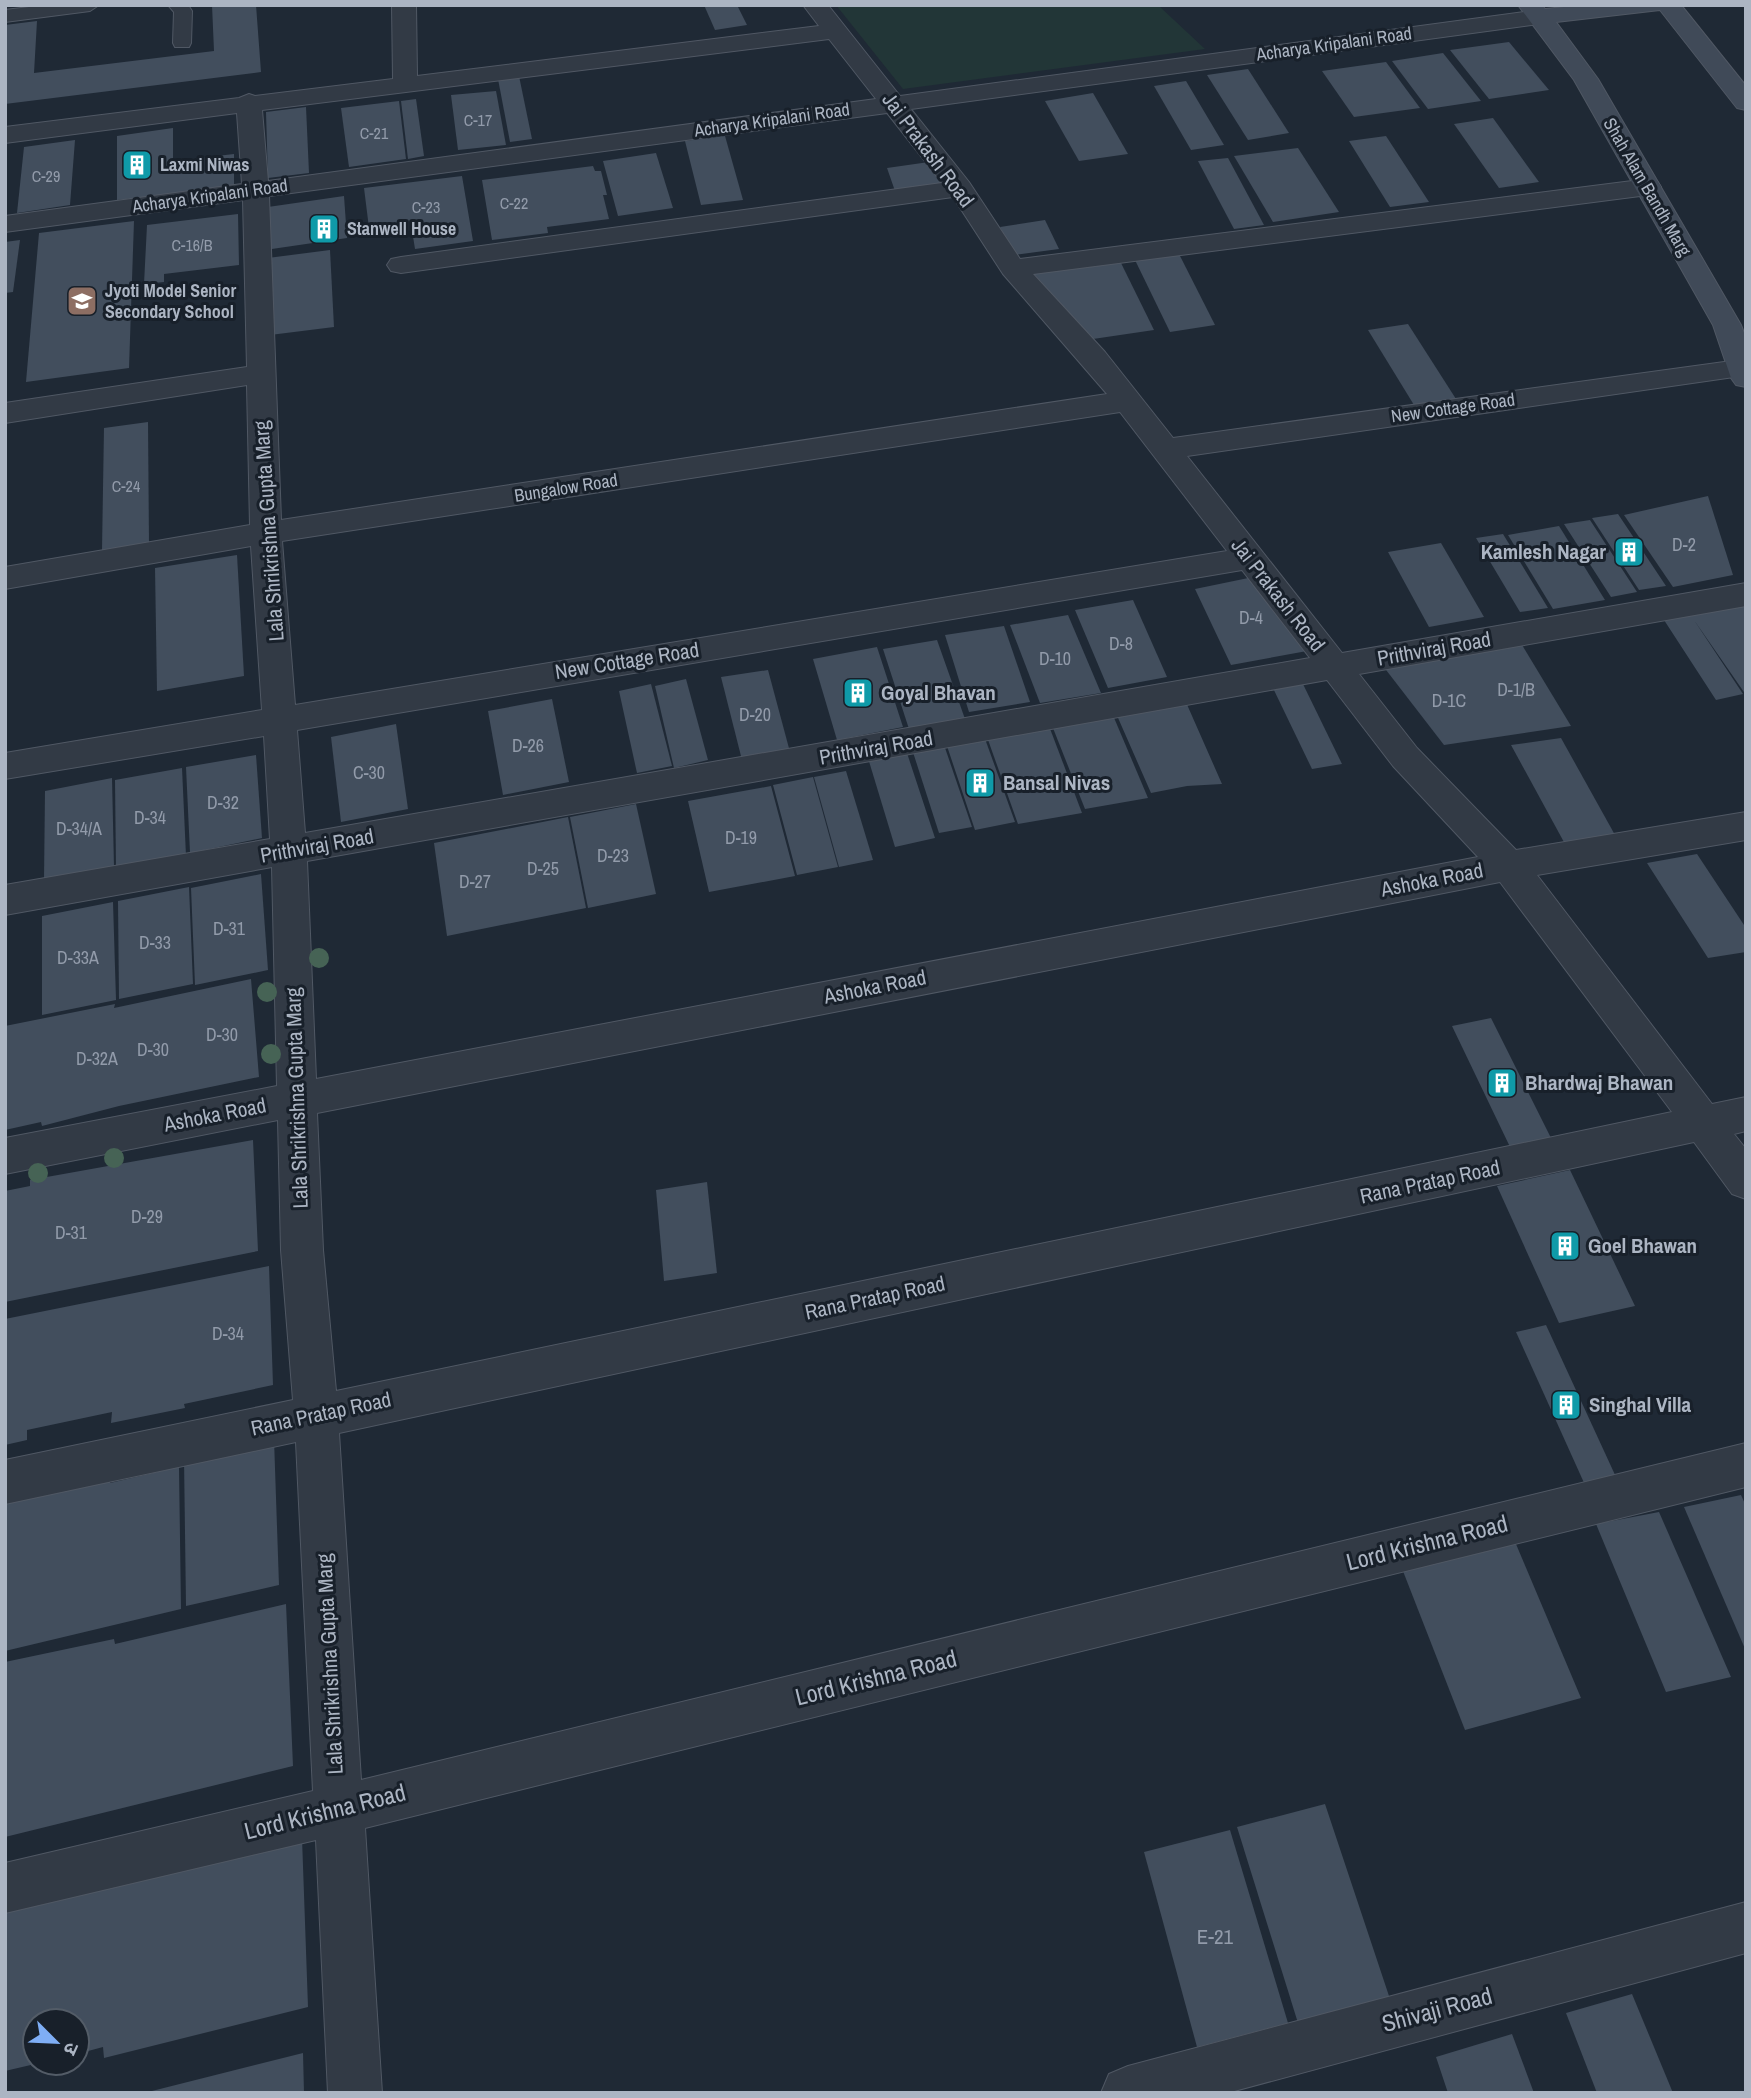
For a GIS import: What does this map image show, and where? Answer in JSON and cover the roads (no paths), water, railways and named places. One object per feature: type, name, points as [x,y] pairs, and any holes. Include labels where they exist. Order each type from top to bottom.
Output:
[{"type":"street","points":[[404,5],[405,83]]},
{"type":"street","name":"Jai Prakash Road","points":[[815,5],[960,188],[1013,268],[1094,359],[1405,757],[1508,866],[1602,986],[1746,1181]]},
{"type":"street","points":[[1534,11],[1653,5]]},
{"type":"street","points":[[1668,5],[1746,103]]},
{"type":"street","name":"Acharya Kripalani Road","points":[[5,224],[894,104],[1534,11]]},
{"type":"street","name":"Shah Alam Bandh Marg","points":[[1534,11],[1586,79],[1595,100],[1727,326],[1738,337],[1743,373]]},
{"type":"street","points":[[5,135],[249,102],[835,31]]},
{"type":"street","name":"Lala Shrikrishna Gupta Marg","points":[[249,102],[256,190],[267,533],[282,719],[289,851],[302,1250],[316,1415],[355,2093]]},
{"type":"street","points":[[1013,268],[1648,187]]},
{"type":"street","points":[[401,265],[960,188]]},
{"type":"street","name":"New Cottage Road","points":[[1165,449],[1743,373]]},
{"type":"street","points":[[5,413],[260,374]]},
{"type":"street","name":"Bungalow Road","points":[[5,578],[267,533],[1127,401]]},
{"type":"street","name":"New Cottage Road","points":[[5,766],[1249,558]]},
{"type":"street","name":"Prithviraj Road","points":[[5,900],[1746,594]]},
{"type":"street","name":"Ashoka Road","points":[[5,1156],[1508,866],[1746,826]]},
{"type":"street","name":"Rana Pratap Road","points":[[5,1482],[1746,1114]]},
{"type":"street","name":"Lord Krishna Road","points":[[5,1888],[338,1810],[1746,1465]]},
{"type":"street","name":"Shivaji Road","points":[[1128,2093],[1746,1927]]},
{"type":"lane","points":[[5,16],[90,5]]},
{"type":"lane","points":[[177,5],[183,12],[182,43]]},
{"type":"place","name":"Laxmi Niwas","points":[[137,165]]},
{"type":"place","name":"Stanwell House","points":[[324,229]]},
{"type":"place","name":"Jyoti Model Senior Secondary School","points":[[82,301]]},
{"type":"place","name":"Kamlesh Nagar","points":[[1629,552]]},
{"type":"place","name":"Goyal Bhavan","points":[[858,693]]},
{"type":"place","name":"Bansal Nivas","points":[[980,783]]},
{"type":"place","name":"Bhardwaj Bhawan","points":[[1502,1083]]},
{"type":"place","name":"Goel Bhawan","points":[[1565,1246]]},
{"type":"place","name":"Singhal Villa","points":[[1566,1405]]}]
